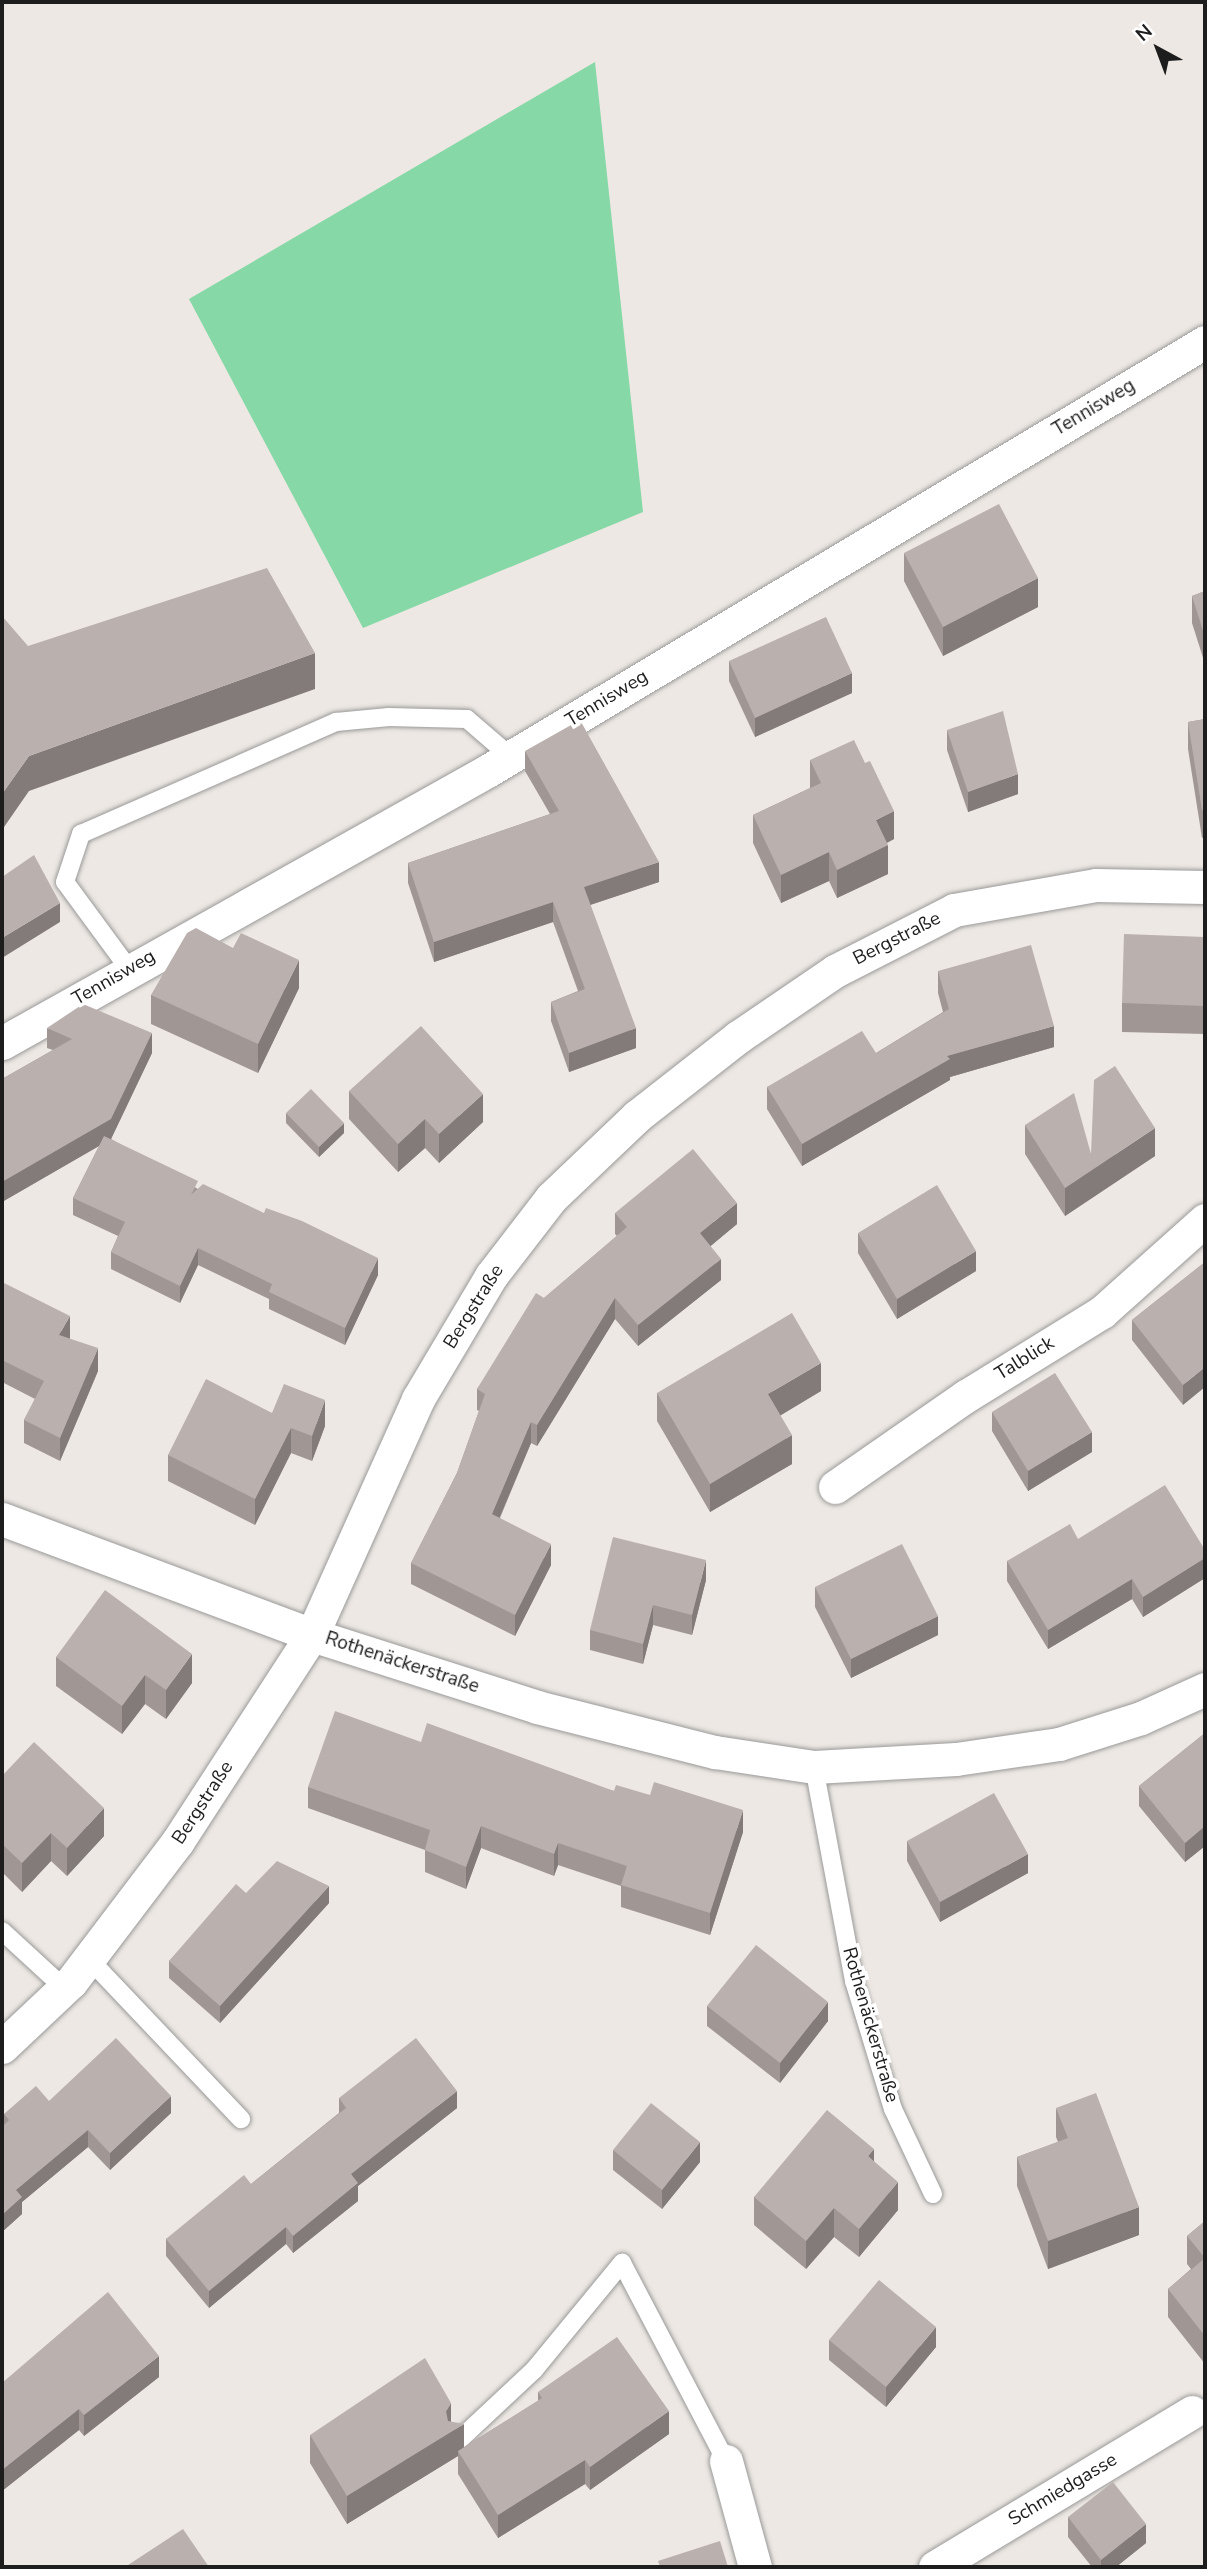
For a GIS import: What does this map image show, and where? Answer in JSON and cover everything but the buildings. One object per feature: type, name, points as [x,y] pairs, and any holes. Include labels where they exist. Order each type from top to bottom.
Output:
[{"type":"street","name":"Tennisweg","points":[[2,1043],[129,969],[511,757],[1205,342]]},
{"type":"street","name":"Bergstraße","points":[[2,2047],[64,1988],[89,1959],[178,1842],[312,1635],[413,1407],[491,1276],[551,1198],[637,1115],[738,1037],[835,971],[954,910],[1096,885],[1205,887]]},
{"type":"street","name":"Talblick","points":[[835,1487],[965,1396],[1102,1312],[1205,1220]]},
{"type":"street","name":"Rothenäckerstraße","points":[[2,1519],[312,1635],[537,1707],[715,1752],[814,1767],[957,1759],[1059,1744],[1141,1718],[1205,1689]]},
{"type":"street","name":"Schmiedgasse","points":[[935,2567],[1192,2412]]},
{"type":"street","points":[[726,2461],[755,2567]]},
{"type":"lane","points":[[129,969],[65,882],[81,834],[336,722],[389,717],[467,719],[511,757]]},
{"type":"lane","name":"Rothenäckerstraße","points":[[814,1767],[854,1982],[893,2109],[933,2194]]},
{"type":"lane","points":[[2,1931],[64,1988]]},
{"type":"lane","points":[[89,1959],[241,2119]]},
{"type":"lane","points":[[457,2442],[534,2370],[622,2263],[726,2461]]},
{"type":"green space","points":[[595,62],[643,512],[363,628],[189,299]]}]
